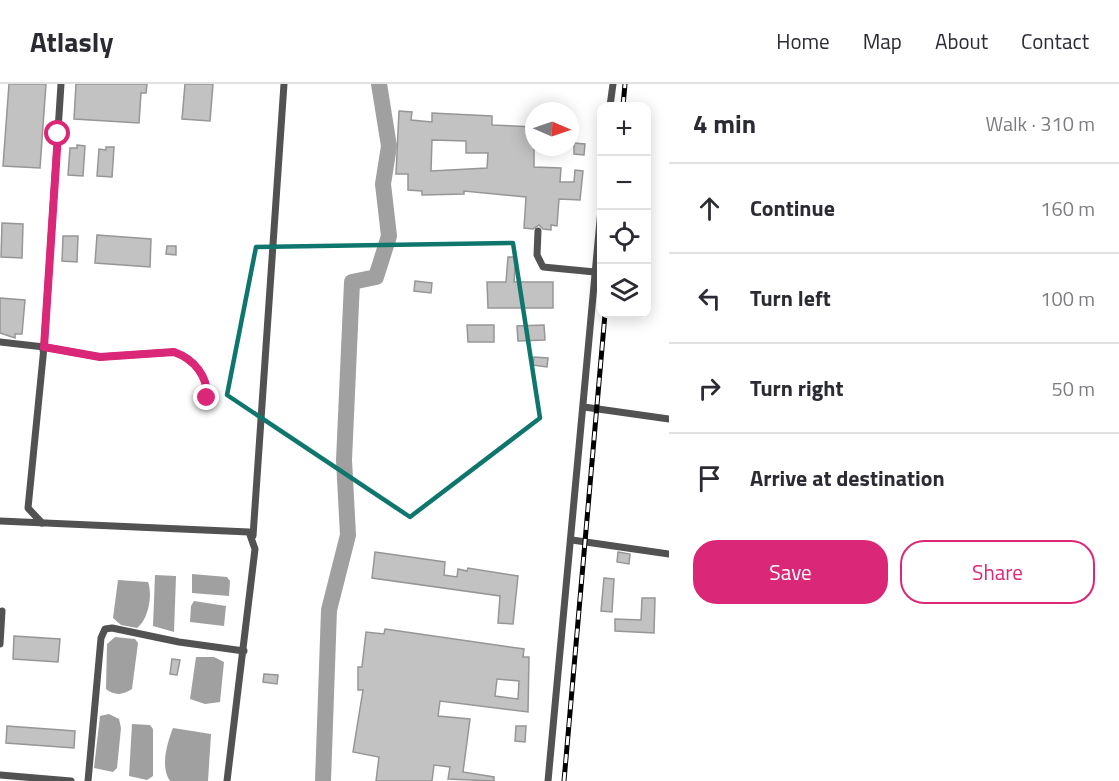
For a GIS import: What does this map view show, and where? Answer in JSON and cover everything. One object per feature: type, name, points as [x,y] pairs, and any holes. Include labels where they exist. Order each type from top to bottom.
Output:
[{"type":"street","points":[[42,522],[27,508],[44,347],[61,84]]},
{"type":"street","points":[[227,781],[255,549],[252,537],[284,84]]},
{"type":"street","points":[[611,102],[613,84]]},
{"type":"street","points":[[548,781],[601,210]]},
{"type":"street","points":[[538,231],[537,255],[543,267],[595,272]]},
{"type":"street","points":[[0,342],[100,357],[174,352],[185,357],[200,372],[206,381],[207,398]]},
{"type":"street","points":[[584,408],[669,419]]},
{"type":"street","points":[[0,521],[247,531],[252,537]]},
{"type":"street","points":[[572,540],[669,554]]},
{"type":"street","points":[[0,644],[2,611]]},
{"type":"street","points":[[88,781],[101,638],[105,629],[112,628],[178,642],[244,651]]},
{"type":"street","points":[[0,775],[71,781]]},
{"type":"highlighted area","points":[[513,243],[540,418],[410,517],[227,395],[256,247]]},
{"type":"shaded area","points":[[192,574],[227,577],[230,581],[229,596],[192,593]]},
{"type":"shaded area","points":[[155,575],[176,576],[174,632],[153,626]]},
{"type":"shaded area","points":[[118,580],[148,582],[149,607],[137,628],[121,625],[113,618]]},
{"type":"shaded area","points":[[194,601],[226,606],[224,626],[190,622],[191,606]]},
{"type":"shaded area","points":[[115,637],[135,639],[138,643],[132,689],[119,694],[106,689],[107,644]]},
{"type":"shaded area","points":[[196,657],[214,657],[224,662],[220,702],[205,704],[190,699]]},
{"type":"shaded area","points":[[109,714],[119,719],[121,728],[117,768],[113,772],[94,768],[100,716]]},
{"type":"shaded area","points":[[132,724],[150,725],[153,729],[153,776],[147,780],[129,776]]},
{"type":"shaded area","points":[[173,728],[211,734],[208,781],[170,781],[165,762]]},
{"type":"building","points":[[9,84],[46,84],[40,168],[3,166]]},
{"type":"building","points":[[76,84],[147,84],[146,93],[141,93],[139,123],[74,119]]},
{"type":"building","points":[[185,84],[213,84],[210,121],[182,119]]},
{"type":"building","points":[[399,111],[412,112],[411,120],[432,122],[432,113],[492,116],[492,125],[525,127],[525,156],[534,156],[534,167],[561,168],[560,182],[574,182],[575,170],[583,171],[580,200],[559,199],[557,226],[551,225],[551,230],[543,229],[539,225],[533,229],[524,228],[526,197],[464,191],[464,194],[422,195],[422,191],[408,190],[408,174],[396,174]],"holes":[[[432,140],[466,141],[466,153],[488,153],[487,168],[431,171]]]},
{"type":"building","points":[[579,143],[585,144],[584,155],[579,154]]},
{"type":"building","points":[[77,145],[85,146],[83,176],[68,175],[70,148],[77,148]]},
{"type":"building","points":[[106,147],[114,147],[112,177],[97,176],[99,149],[106,150]]},
{"type":"building","points":[[2,223],[23,224],[22,258],[1,257]]},
{"type":"building","points":[[97,235],[151,239],[150,267],[95,263]]},
{"type":"building","points":[[63,236],[78,236],[77,262],[62,261]]},
{"type":"building","points":[[167,246],[176,246],[176,255],[166,254]]},
{"type":"building","points":[[508,257],[516,257],[514,282],[553,282],[553,308],[488,308],[487,282],[506,282]]},
{"type":"building","points":[[415,281],[432,283],[431,293],[414,291]]},
{"type":"building","points":[[0,298],[25,300],[22,334],[15,334],[15,338],[0,333]]},
{"type":"building","points":[[467,325],[494,325],[494,342],[468,342]]},
{"type":"building","points":[[544,325],[545,340],[518,341],[517,326]]},
{"type":"building","points":[[534,357],[548,358],[547,367],[533,365]]},
{"type":"building","points":[[375,552],[445,562],[444,575],[457,577],[458,569],[467,571],[468,568],[518,576],[513,624],[498,623],[500,596],[372,578]]},
{"type":"building","points":[[618,552],[630,554],[629,564],[617,562]]},
{"type":"building","points":[[604,578],[614,579],[612,612],[601,611]]},
{"type":"building","points":[[642,598],[655,598],[654,633],[615,631],[615,619],[641,620]]},
{"type":"building","points":[[385,629],[524,649],[523,657],[529,657],[528,712],[440,701],[438,716],[470,719],[463,772],[494,777],[494,781],[448,779],[450,767],[434,765],[432,781],[376,781],[379,757],[353,752],[363,690],[358,690],[358,667],[362,667],[366,632],[384,634]],"holes":[[[497,679],[519,681],[518,699],[495,696]]]},
{"type":"building","points":[[14,636],[60,639],[58,662],[13,659]]},
{"type":"building","points":[[172,659],[180,660],[177,675],[170,674]]},
{"type":"building","points":[[264,674],[278,675],[277,684],[263,682]]},
{"type":"building","points":[[7,726],[75,731],[74,748],[6,743]]},
{"type":"building","points":[[516,726],[526,726],[525,742],[515,741]]},
{"type":"waterway","points":[[323,781],[329,610],[348,535],[344,460],[352,282],[376,277],[389,236],[383,184],[389,146],[379,84]]},
{"type":"railway","points":[[623,102],[625,84]]},
{"type":"railway","points":[[564,781],[605,318]]},
{"type":"route","points":[[58,134],[44,347],[100,357],[174,352],[185,357],[200,372],[206,381],[207,398]]}]
